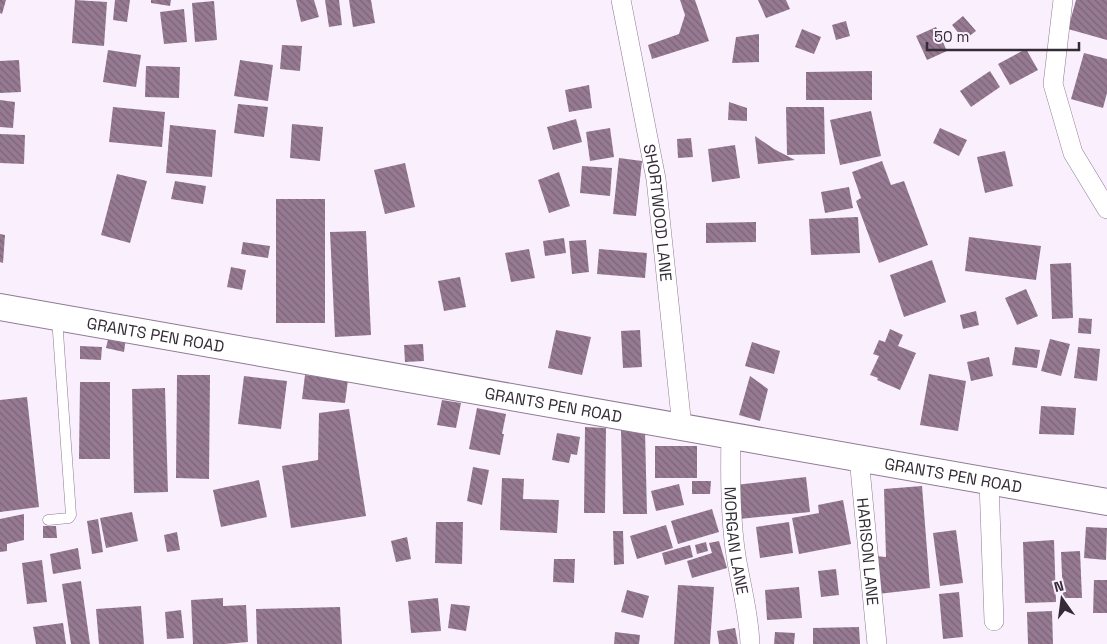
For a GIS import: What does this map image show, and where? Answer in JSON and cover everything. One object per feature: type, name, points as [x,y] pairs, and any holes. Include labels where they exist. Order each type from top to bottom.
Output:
[{"type":"main road","name":"GRANTS PEN ROAD","points":[[0,307],[1107,502]]},
{"type":"street","name":"SHORTWOOD LANE","points":[[621,0],[656,180],[682,426]]},
{"type":"street","points":[[1063,0],[1053,84],[1073,153],[1107,209]]},
{"type":"street","name":"MORGAN LANE","points":[[731,436],[730,486],[736,555],[750,626],[750,644]]},
{"type":"street","name":"HARISON LANE","points":[[859,458],[876,644]]},
{"type":"street","points":[[989,482],[994,621]]},
{"type":"lane","points":[[48,520],[69,518],[71,515],[57,317]]},
{"type":"building","points":[[0,0],[6,0],[2,14],[0,13]]},
{"type":"building","points":[[75,0],[107,2],[104,46],[72,43]]},
{"type":"building","points":[[115,0],[130,0],[127,22],[113,20]]},
{"type":"building","points":[[151,0],[171,0],[170,6],[151,3]]},
{"type":"building","points":[[296,0],[314,0],[319,17],[301,22]]},
{"type":"building","points":[[325,0],[339,0],[342,25],[329,27]]},
{"type":"building","points":[[349,0],[371,0],[375,23],[353,27]]},
{"type":"building","points":[[680,0],[695,0],[709,41],[652,59],[648,45],[679,34],[685,15]]},
{"type":"building","points":[[758,0],[786,0],[790,9],[766,18]]},
{"type":"building","points":[[1076,0],[1107,0],[1107,40],[1068,29]]},
{"type":"building","points":[[214,1],[217,40],[195,42],[192,3]]},
{"type":"building","points":[[184,9],[187,42],[164,44],[160,12]]},
{"type":"building","points":[[963,16],[976,31],[964,40],[952,25]]},
{"type":"building","points":[[846,21],[850,36],[836,40],[832,25]]},
{"type":"building","points":[[936,27],[947,51],[927,60],[916,36]]},
{"type":"building","points":[[802,29],[821,37],[814,54],[795,47]]},
{"type":"building","points":[[759,34],[759,62],[732,63],[736,37]]},
{"type":"building","points":[[282,45],[302,46],[300,71],[280,69]]},
{"type":"building","points":[[1026,49],[1038,70],[1010,85],[998,64]]},
{"type":"building","points":[[108,50],[141,55],[136,87],[103,82]]},
{"type":"building","points":[[1084,53],[1107,59],[1107,93],[1103,108],[1071,99]]},
{"type":"building","points":[[19,60],[21,92],[0,93],[0,61]]},
{"type":"building","points":[[240,60],[273,65],[268,101],[234,96]]},
{"type":"building","points":[[146,66],[180,67],[179,98],[145,97]]},
{"type":"building","points":[[872,71],[872,100],[806,100],[806,72]]},
{"type":"building","points":[[990,71],[1000,87],[971,107],[960,91]]},
{"type":"building","points":[[589,85],[592,108],[569,112],[565,90]]},
{"type":"building","points":[[0,100],[15,102],[13,128],[0,127]]},
{"type":"building","points":[[729,102],[747,108],[747,121],[728,120]]},
{"type":"building","points":[[238,104],[268,107],[264,137],[234,133]]},
{"type":"building","points":[[113,107],[165,112],[162,147],[109,142]]},
{"type":"building","points":[[786,107],[824,107],[825,154],[787,155]]},
{"type":"building","points":[[871,111],[881,156],[840,165],[830,120]]},
{"type":"building","points":[[576,119],[582,142],[553,150],[547,127]]},
{"type":"building","points":[[292,124],[323,127],[320,161],[290,158]]},
{"type":"building","points":[[170,125],[216,130],[212,177],[166,173]]},
{"type":"building","points":[[610,128],[614,157],[590,161],[586,132]]},
{"type":"building","points":[[940,128],[967,140],[959,156],[933,143]]},
{"type":"building","points":[[0,134],[25,135],[24,164],[0,163]]},
{"type":"building","points":[[755,136],[774,149],[795,160],[758,164]]},
{"type":"building","points":[[691,138],[693,157],[678,158],[677,139]]},
{"type":"building","points":[[735,145],[740,178],[712,182],[708,149]]},
{"type":"building","points":[[1005,151],[1013,186],[985,193],[977,157]]},
{"type":"building","points":[[619,158],[642,161],[636,216],[613,214]]},
{"type":"building","points":[[882,161],[891,185],[904,181],[928,245],[879,263],[856,201],[861,198],[852,172]]},
{"type":"building","points":[[405,163],[415,207],[385,214],[374,170]]},
{"type":"building","points":[[582,166],[612,168],[610,196],[580,193]]},
{"type":"building","points":[[559,172],[570,206],[549,213],[538,180]]},
{"type":"building","points":[[117,174],[147,181],[130,243],[101,235]]},
{"type":"building","points":[[175,181],[206,186],[203,204],[171,199]]},
{"type":"building","points":[[849,187],[853,208],[825,213],[821,192]]},
{"type":"building","points":[[276,199],[325,199],[325,323],[276,323]]},
{"type":"building","points":[[858,217],[860,253],[811,255],[809,219]]},
{"type":"building","points":[[756,222],[756,242],[706,243],[706,223]]},
{"type":"building","points":[[366,231],[371,335],[335,337],[330,232]]},
{"type":"building","points":[[0,234],[5,235],[3,263],[0,262]]},
{"type":"building","points":[[969,237],[1041,246],[1036,280],[965,271]]},
{"type":"building","points":[[564,238],[566,253],[545,256],[543,241]]},
{"type":"building","points":[[586,240],[589,272],[572,274],[569,241]]},
{"type":"building","points":[[243,242],[270,246],[268,258],[241,254]]},
{"type":"building","points":[[529,249],[535,278],[511,282],[505,253]]},
{"type":"building","points":[[599,249],[647,253],[645,278],[597,274]]},
{"type":"building","points":[[932,260],[946,302],[904,317],[890,275]]},
{"type":"building","points":[[1071,263],[1073,318],[1052,319],[1050,264]]},
{"type":"building","points":[[231,267],[246,270],[242,290],[227,287]]},
{"type":"building","points":[[460,277],[466,307],[444,311],[438,281]]},
{"type":"building","points":[[1026,289],[1038,316],[1017,325],[1005,298]]},
{"type":"building","points":[[976,311],[979,325],[963,329],[960,315]]},
{"type":"building","points":[[1079,318],[1092,319],[1091,334],[1078,333]]},
{"type":"building","points":[[890,329],[903,335],[898,346],[916,353],[900,390],[870,375],[879,356],[873,354],[879,340],[885,342]]},
{"type":"building","points":[[556,330],[591,337],[582,375],[548,368]]},
{"type":"building","points":[[640,330],[642,367],[623,368],[621,331]]},
{"type":"building","points":[[109,335],[126,338],[124,352],[106,348]]},
{"type":"building","points":[[1050,339],[1070,344],[1061,376],[1041,371]]},
{"type":"building","points":[[752,342],[780,351],[774,374],[745,366]]},
{"type":"building","points":[[423,344],[424,361],[405,362],[404,345]]},
{"type":"building","points":[[80,346],[102,347],[101,360],[80,359]]},
{"type":"building","points":[[1015,347],[1040,350],[1037,368],[1012,365]]},
{"type":"building","points":[[1078,347],[1100,349],[1097,381],[1074,378]]},
{"type":"building","points":[[989,357],[993,376],[971,381],[967,362]]},
{"type":"building","points":[[929,374],[966,381],[958,431],[920,425]]},
{"type":"building","points":[[177,375],[210,375],[209,479],[176,478]]},
{"type":"building","points":[[305,375],[348,380],[345,403],[302,399]]},
{"type":"building","points":[[244,376],[287,381],[281,429],[238,424]]},
{"type":"building","points":[[750,376],[768,389],[760,421],[739,415]]},
{"type":"building","points":[[80,382],[110,382],[110,459],[79,459]]},
{"type":"building","points":[[165,388],[168,492],[134,493],[132,389]]},
{"type":"building","points":[[27,397],[39,507],[0,512],[0,400]]},
{"type":"building","points":[[442,400],[461,403],[456,428],[437,425]]},
{"type":"building","points":[[1041,406],[1076,408],[1074,435],[1039,434]]},
{"type":"building","points":[[477,408],[506,414],[500,455],[469,449]]},
{"type":"building","points":[[349,409],[366,516],[291,528],[282,466],[318,460],[319,413]]},
{"type":"building","points":[[585,427],[606,428],[605,513],[584,513]]},
{"type":"building","points":[[621,430],[645,430],[647,514],[623,514]]},
{"type":"building","points":[[557,433],[580,437],[577,455],[571,454],[569,463],[552,460]]},
{"type":"building","points":[[655,446],[697,446],[697,478],[655,478]]},
{"type":"building","points":[[473,467],[489,470],[482,505],[467,501]]},
{"type":"building","points":[[806,477],[810,512],[739,519],[735,485]]},
{"type":"building","points":[[502,478],[524,479],[523,499],[559,500],[557,533],[500,530]]},
{"type":"building","points":[[259,480],[267,517],[221,527],[213,490]]},
{"type":"building","points":[[692,481],[711,481],[710,494],[692,494]]},
{"type":"building","points":[[679,484],[684,505],[656,511],[651,491]]},
{"type":"building","points":[[922,486],[930,588],[878,594],[875,556],[886,557],[884,489]]},
{"type":"building","points":[[843,500],[851,544],[799,554],[792,518],[819,513],[818,505]]},
{"type":"building","points":[[712,509],[719,532],[678,544],[671,521]]},
{"type":"building","points":[[132,512],[138,541],[106,548],[100,518]]},
{"type":"building","points":[[24,514],[24,540],[7,544],[7,551],[0,552],[0,519]]},
{"type":"building","points":[[98,519],[103,552],[92,554],[87,521]]},
{"type":"building","points":[[436,522],[463,522],[462,564],[435,563]]},
{"type":"building","points":[[789,522],[793,553],[760,558],[756,527]]},
{"type":"building","points":[[666,525],[673,548],[637,559],[630,536]]},
{"type":"building","points":[[43,526],[56,526],[57,538],[43,538]]},
{"type":"building","points":[[1086,527],[1107,528],[1106,560],[1084,558]]},
{"type":"building","points":[[956,530],[963,583],[940,586],[933,533]]},
{"type":"building","points":[[613,531],[623,531],[624,564],[614,565]]},
{"type":"building","points":[[177,532],[180,550],[167,552],[164,535]]},
{"type":"building","points":[[407,537],[411,559],[396,562],[391,541]]},
{"type":"building","points":[[1054,540],[1056,602],[1025,603],[1023,542]]},
{"type":"building","points":[[719,541],[727,568],[692,578],[687,561],[712,553],[709,543]]},
{"type":"building","points":[[706,542],[708,551],[697,554],[695,545]]},
{"type":"building","points":[[690,545],[693,557],[665,565],[662,553]]},
{"type":"building","points":[[78,548],[81,569],[53,574],[50,554]]},
{"type":"building","points":[[1080,551],[1082,598],[1063,598],[1061,552]]},
{"type":"building","points":[[554,559],[575,559],[574,583],[553,582]]},
{"type":"building","points":[[42,560],[47,602],[27,604],[22,563]]},
{"type":"building","points":[[836,569],[839,595],[821,597],[818,571]]},
{"type":"building","points":[[1094,580],[1107,580],[1107,613],[1093,613]]},
{"type":"building","points":[[81,581],[90,644],[71,644],[62,584]]},
{"type":"building","points":[[678,585],[714,587],[710,644],[674,644]]},
{"type":"building","points":[[799,587],[802,618],[767,620],[765,590]]},
{"type":"building","points":[[627,590],[649,596],[643,618],[621,612]]},
{"type":"building","points":[[959,592],[963,637],[943,639],[939,594]]},
{"type":"building","points":[[223,598],[223,606],[246,605],[248,642],[193,644],[191,600]]},
{"type":"building","points":[[438,598],[441,631],[411,633],[408,601]]},
{"type":"building","points":[[451,604],[470,606],[466,631],[448,628]]},
{"type":"building","points":[[141,606],[144,644],[99,644],[96,609]]},
{"type":"building","points":[[340,607],[342,644],[257,644],[256,609]]},
{"type":"building","points":[[181,610],[184,638],[167,639],[165,612]]},
{"type":"building","points":[[1052,611],[1053,644],[1028,644],[1027,612]]},
{"type":"building","points":[[63,623],[66,644],[36,644],[33,627]]},
{"type":"building","points":[[859,627],[860,644],[813,644],[813,628]]},
{"type":"building","points":[[735,628],[738,644],[719,644],[717,631]]},
{"type":"building","points":[[615,632],[640,635],[639,644],[614,644]]},
{"type":"building","points":[[775,632],[795,633],[794,644],[774,644]]}]
